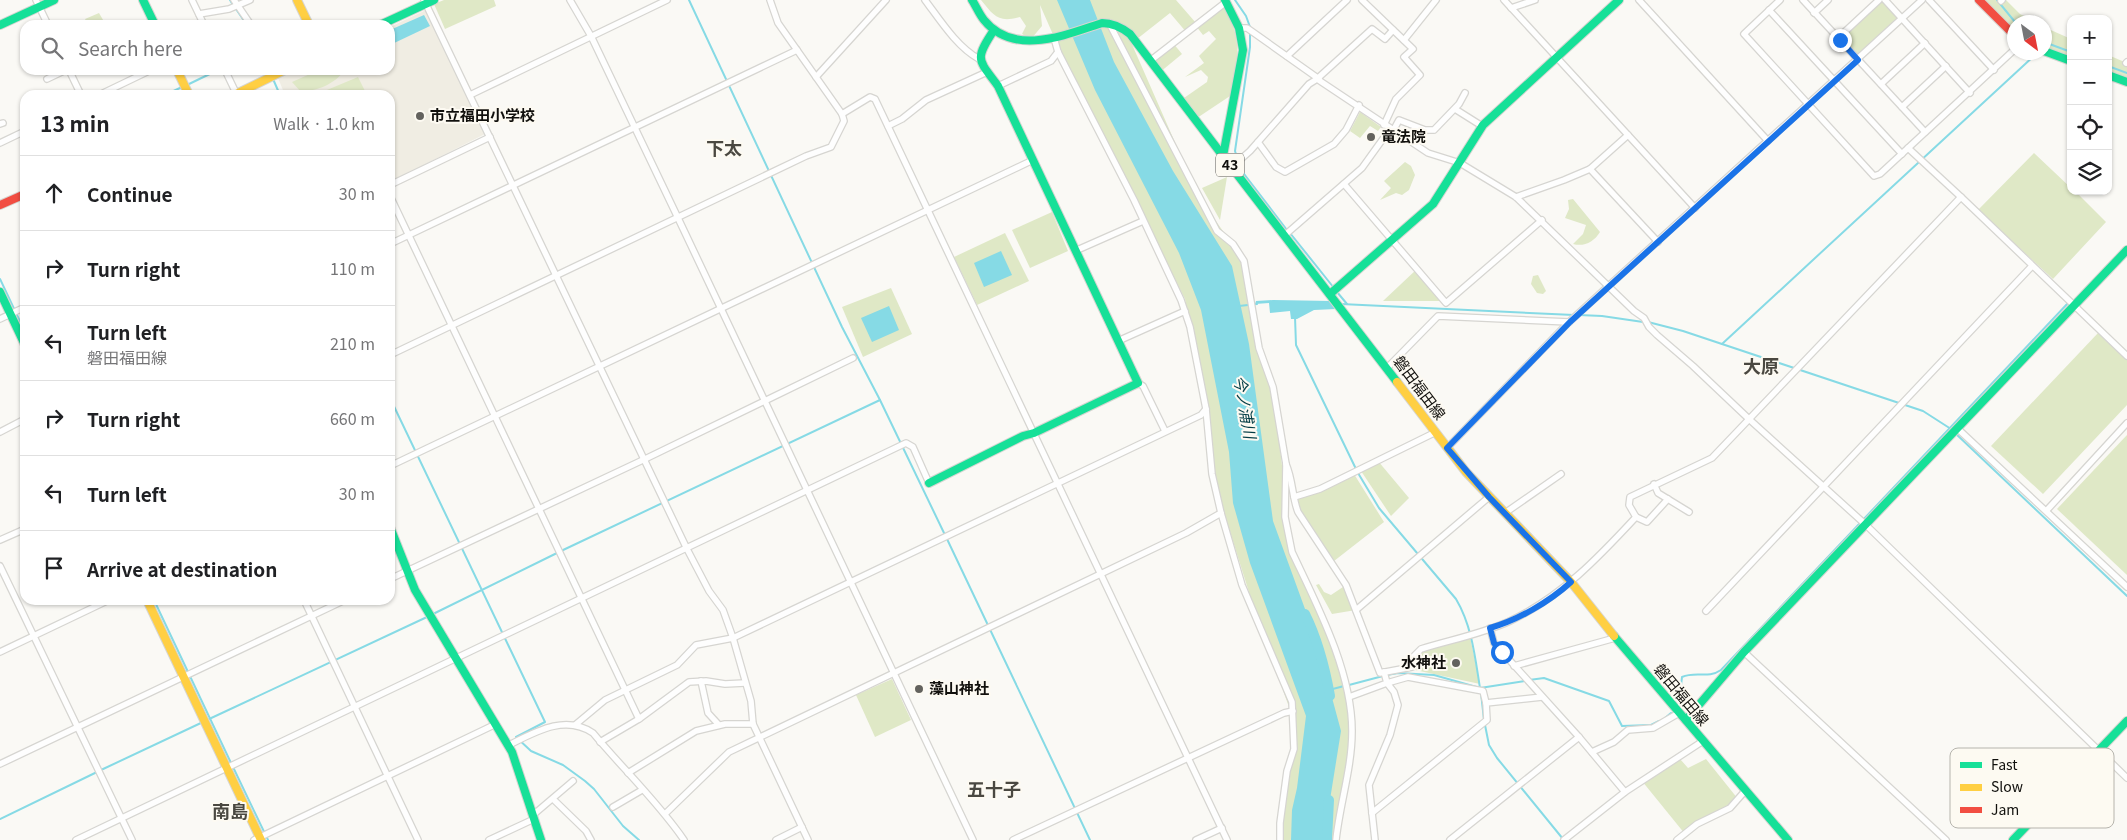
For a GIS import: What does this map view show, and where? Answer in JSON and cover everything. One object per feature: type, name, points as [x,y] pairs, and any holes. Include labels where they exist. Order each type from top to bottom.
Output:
[{"type":"street","points":[[0,25],[38,3],[54,0]]},
{"type":"street","points":[[143,0],[151,20]]},
{"type":"street","points":[[192,0],[202,20]]},
{"type":"street","points":[[199,14],[229,9],[236,3],[250,0]]},
{"type":"street","points":[[297,0],[307,20]]},
{"type":"street","points":[[570,0],[591,36],[635,127],[973,840]]},
{"type":"street","points":[[470,95],[667,0]]},
{"type":"street","points":[[395,353],[806,156],[831,147],[844,121],[842,114],[778,23],[770,0]]},
{"type":"street","points":[[816,77],[886,0]]},
{"type":"street","points":[[925,0],[970,55],[979,59]]},
{"type":"street","points":[[972,0],[982,17],[994,30],[1021,41],[1033,42],[1054,38],[1105,22],[1218,231],[1232,244],[1244,261],[1259,348],[1273,387],[1286,464],[1285,517],[1289,543],[1336,653],[1349,697],[1352,730],[1351,752],[1336,840]]},
{"type":"street","points":[[1287,56],[1347,0]]},
{"type":"street","points":[[1362,0],[1413,48],[1404,57],[1420,75],[1396,99],[1389,128]]},
{"type":"street","points":[[1404,40],[1436,0]]},
{"type":"street","points":[[1504,0],[1695,208]]},
{"type":"street","points":[[1511,8],[1535,0]]},
{"type":"street","points":[[1330,294],[1433,204],[1482,126],[1619,0]]},
{"type":"street","points":[[1639,0],[1768,141]]},
{"type":"street","points":[[1780,0],[1744,34],[1874,176],[1880,174],[2007,57]]},
{"type":"street","points":[[1803,0],[1925,132]]},
{"type":"street","points":[[1814,13],[1828,0]]},
{"type":"street","points":[[1838,38],[1879,0]]},
{"type":"street","points":[[1885,0],[1970,93]]},
{"type":"street","points":[[1447,448],[1570,322],[1922,0]]},
{"type":"street","points":[[1929,0],[1994,70]]},
{"type":"street","points":[[1979,0],[2007,29]]},
{"type":"street","points":[[390,20],[428,1],[470,95],[687,548],[710,591],[723,610],[751,701],[753,724],[808,840]]},
{"type":"street","points":[[1150,62],[1226,1]]},
{"type":"street","name":"43","points":[[1223,156],[1243,50],[1239,28],[1226,1]]},
{"type":"street","points":[[38,3],[46,20]]},
{"type":"street","points":[[236,3],[248,20]]},
{"type":"street","points":[[1769,10],[1902,154]]},
{"type":"street","name":"磐田福田線","points":[[1105,22],[1118,26],[1130,34],[1447,448],[1489,497],[1571,582],[1615,638],[1686,720],[1702,742],[1788,840]]},
{"type":"street","points":[[1239,28],[1247,28],[1359,105],[1389,128],[1428,153],[1460,163],[1516,197],[1542,220],[1609,287],[1644,318],[1656,335],[1693,366],[1866,525],[2096,748]]},
{"type":"street","points":[[1232,167],[1258,142],[1309,84],[1319,79],[1372,29],[1385,39],[1393,30]]},
{"type":"street","points":[[994,30],[979,52],[979,59],[998,86],[1138,383],[1143,386],[1165,431]]},
{"type":"street","points":[[1054,38],[1058,52],[1144,221],[1185,311],[1195,350],[1206,410],[1212,474],[1221,513],[1242,585],[1292,702],[1294,712],[1294,749],[1287,771],[1280,823],[1280,840]]},
{"type":"street","points":[[1881,84],[1925,43]]},
{"type":"street","points":[[395,242],[797,50]]},
{"type":"street","points":[[998,86],[1051,61],[1058,52]]},
{"type":"street","points":[[2052,54],[2068,60]]},
{"type":"street","points":[[1902,107],[1946,66]]},
{"type":"street","points":[[888,126],[902,119],[926,100],[987,72]]},
{"type":"street","points":[[46,79],[55,75]]},
{"type":"street","points":[[70,75],[78,90]]},
{"type":"street","points":[[109,90],[141,75]]},
{"type":"street","points":[[179,75],[186,90]]},
{"type":"street","points":[[227,75],[234,90]]},
{"type":"street","points":[[244,90],[269,75]]},
{"type":"street","points":[[2112,76],[2127,82]]},
{"type":"street","points":[[1285,235],[1368,161],[1389,128],[1399,120],[1425,130],[1434,130],[1455,108],[1465,93]]},
{"type":"street","points":[[842,114],[870,97],[875,99],[1227,840]]},
{"type":"street","points":[[1258,142],[1276,167],[1285,172],[1334,144],[1346,130],[1359,105]]},
{"type":"street","points":[[1455,108],[1482,126]]},
{"type":"street","points":[[0,142],[20,132]]},
{"type":"street","points":[[1516,197],[1564,180],[1590,168],[1628,136]]},
{"type":"street","points":[[395,183],[490,137]]},
{"type":"street","points":[[1908,148],[2127,356]]},
{"type":"street","points":[[395,464],[1033,160]]},
{"type":"street","points":[[1590,168],[1658,242]]},
{"type":"street","points":[[1344,184],[1446,303],[1542,220]]},
{"type":"street","points":[[0,205],[20,196]]},
{"type":"street","points":[[1668,499],[1647,522],[1636,517],[1629,505],[1630,497],[1654,484],[1708,461],[1750,420],[1961,198]]},
{"type":"street","points":[[395,207],[639,719]]},
{"type":"street","points":[[1075,251],[1144,221]]},
{"type":"street","points":[[1686,720],[1744,652],[2127,250]]},
{"type":"street","points":[[1706,611],[2032,266]]},
{"type":"street","points":[[0,292],[20,335]]},
{"type":"street","points":[[0,319],[20,309]]},
{"type":"street","points":[[1118,341],[1185,311]]},
{"type":"street","points":[[1387,368],[1438,316],[1570,322]]},
{"type":"street","points":[[395,576],[540,510],[854,358]]},
{"type":"street","points":[[76,840],[906,443],[913,447],[929,483],[1023,436],[1034,433],[1138,383]]},
{"type":"street","points":[[575,725],[605,700],[677,665],[696,645],[733,638],[1201,415],[1206,410]]},
{"type":"street","points":[[0,432],[20,422]]},
{"type":"street","points":[[2047,510],[2127,423]]},
{"type":"street","points":[[1954,431],[2047,510],[2127,587]]},
{"type":"street","points":[[1294,497],[1320,489],[1436,432]]},
{"type":"street","points":[[1286,464],[1291,474],[1298,512],[1346,585],[1380,673],[1412,667],[1413,657],[1422,649],[1510,621],[1562,590],[1591,564],[1636,517]]},
{"type":"street","points":[[1505,513],[1560,474]]},
{"type":"street","points":[[1654,484],[1658,493],[1689,512]]},
{"type":"street","points":[[1356,610],[1489,497]]},
{"type":"street","points":[[666,813],[729,752],[1186,533],[1221,513]]},
{"type":"street","points":[[0,540],[20,530]]},
{"type":"street","points":[[395,541],[415,590],[509,745],[541,840]]},
{"type":"street","points":[[0,566],[132,840]]},
{"type":"street","points":[[0,652],[99,605]]},
{"type":"street","points":[[149,605],[258,839],[496,724]]},
{"type":"street","points":[[306,605],[418,840]]},
{"type":"street","points":[[0,764],[335,605]]},
{"type":"street","points":[[1490,628],[1494,643],[1579,737],[1625,792]]},
{"type":"street","points":[[1514,666],[1615,638]]},
{"type":"street","points":[[1744,652],[1946,840]]},
{"type":"street","points":[[1375,840],[1369,785],[1390,735],[1398,704],[1394,692],[1387,683],[1384,672]]},
{"type":"street","points":[[1349,697],[1408,677],[1480,691],[1486,703],[1485,721],[1372,813]]},
{"type":"street","points":[[701,681],[708,714],[719,725]]},
{"type":"street","points":[[600,742],[639,719],[689,682],[745,683]]},
{"type":"street","points":[[1486,703],[1542,697]]},
{"type":"street","points":[[1013,840],[1284,712],[1294,712]]},
{"type":"street","points":[[1592,752],[1614,742],[1628,730],[1653,728],[1679,713]]},
{"type":"street","points":[[2102,748],[2127,721]]},
{"type":"street","points":[[628,773],[696,731],[719,725],[753,724]]},
{"type":"street","points":[[509,745],[542,729],[555,725],[575,725],[586,728],[642,790],[666,813],[684,840]]},
{"type":"street","points":[[1450,840],[1579,737]]},
{"type":"street","points":[[1565,839],[1625,792],[1702,742]]},
{"type":"street","points":[[2114,765],[2127,778]]},
{"type":"street","points":[[488,840],[533,816],[573,781]]},
{"type":"street","points":[[613,807],[642,790]]},
{"type":"street","points":[[1677,840],[1697,824],[1730,808],[1745,791]]},
{"type":"street","points":[[553,800],[586,831],[591,840]]},
{"type":"street","points":[[776,840],[802,827]]},
{"type":"street","points":[[1196,840],[1222,828]]},
{"type":"street","points":[[2013,840],[2025,828]]},
{"type":"shaded area","points":[[428,9],[485,134],[395,179],[395,90],[283,90],[278,78],[285,75],[395,75],[395,25]]},
{"type":"green space","points":[[444,0],[494,0],[496,6],[445,29],[434,4]]},
{"type":"green space","points":[[981,0],[1176,0],[1196,23],[1187,33],[1170,13],[1137,39],[1127,33],[1199,197],[1244,261],[1256,331],[1274,392],[1291,548],[1320,614],[1350,704],[1349,767],[1336,840],[1282,840],[1286,781],[1294,721],[1258,621],[1211,465],[1205,403],[1185,299],[1073,80],[1040,5],[1042,26],[1031,39],[1022,34],[1026,26],[1020,17],[1006,19],[997,17]]},
{"type":"green space","points":[[1883,0],[1902,18],[1858,60],[1840,40]]},
{"type":"green space","points":[[1979,0],[2006,0],[2022,15],[2007,15],[2007,27]]},
{"type":"green space","points":[[1223,7],[1234,28],[1236,39],[1237,60],[1233,94],[1197,118],[1184,98],[1207,82],[1208,77],[1201,70],[1185,77],[1204,63],[1199,56],[1216,39],[1209,31],[1203,35],[1196,26]]},
{"type":"green space","points":[[99,13],[103,20],[86,20]]},
{"type":"green space","points":[[2052,31],[2067,37],[2067,59],[2052,52]]},
{"type":"green space","points":[[1173,43],[1182,54],[1159,73],[1151,61]]},
{"type":"green space","points":[[2112,57],[2127,63],[2127,82],[2112,76]]},
{"type":"green space","points":[[308,75],[340,75],[331,83],[313,90],[299,90],[292,82]]},
{"type":"green space","points":[[358,77],[364,90],[327,90]]},
{"type":"green space","points":[[1360,112],[1381,127],[1378,131],[1370,126],[1360,138],[1350,131]]},
{"type":"green space","points":[[2034,153],[2067,184],[2067,195],[2079,195],[2106,222],[2053,279],[1978,210]]},
{"type":"green space","points":[[1405,162],[1411,166],[1415,175],[1409,190],[1402,195],[1396,193],[1380,200],[1391,188],[1384,181]]},
{"type":"green space","points":[[1227,177],[1220,220],[1202,188]]},
{"type":"green space","points":[[1573,199],[1600,232],[1592,241],[1585,244],[1573,244],[1583,234],[1586,225],[1565,218],[1569,209],[1568,200]]},
{"type":"green space","points":[[1052,212],[1068,251],[1030,268],[1012,230]]},
{"type":"green space","points":[[1005,233],[1029,281],[977,305],[954,257]]},
{"type":"green space","points":[[1417,269],[1445,301],[1383,301]]},
{"type":"green space","points":[[1538,275],[1546,291],[1543,294],[1537,293],[1531,284],[1533,276]]},
{"type":"green space","points":[[891,288],[912,334],[863,357],[842,307]]},
{"type":"green space","points":[[2098,333],[2127,360],[2127,405],[2043,494],[1991,446]]},
{"type":"green space","points":[[2127,435],[2127,575],[2057,509]]},
{"type":"green space","points":[[1378,461],[1409,498],[1391,516],[1361,471]]},
{"type":"green space","points":[[1354,474],[1384,522],[1334,561],[1298,507],[1298,498]]},
{"type":"green space","points":[[1319,584],[1324,592],[1331,595],[1346,585],[1356,610],[1332,614],[1316,585]]},
{"type":"green space","points":[[1470,637],[1480,684],[1415,670],[1416,658],[1420,653]]},
{"type":"green space","points":[[892,679],[911,720],[875,737],[856,695]]},
{"type":"green space","points":[[1680,759],[1688,768],[1706,759],[1738,799],[1726,810],[1685,834],[1642,781]]},
{"type":"water","points":[[1057,0],[1090,0],[1114,62],[1173,171],[1232,266],[1249,344],[1273,521],[1317,642],[1341,731],[1329,806],[1327,840],[1291,840],[1292,810],[1297,788],[1306,716],[1250,563],[1233,503],[1229,452],[1201,310],[1179,253],[1095,90]]},
{"type":"water","points":[[424,15],[430,26],[395,43],[395,28]]},
{"type":"water","points":[[1001,251],[1012,275],[984,287],[974,263]]},
{"type":"water","points":[[1256,301],[1331,301],[1336,309],[1314,310],[1297,319],[1291,319],[1290,311],[1270,313],[1269,303],[1255,304]]},
{"type":"water","points":[[889,306],[899,330],[872,342],[861,318]]},
{"type":"waterway","points":[[230,0],[233,5]]},
{"type":"waterway","points":[[689,0],[842,327],[880,400],[945,535]]},
{"type":"waterway","points":[[1235,0],[1246,16],[1250,27]]},
{"type":"waterway","points":[[1997,0],[2009,15]]},
{"type":"waterway","points":[[236,9],[244,20]]},
{"type":"waterway","points":[[1250,32],[1250,47],[1235,151],[1241,170],[1287,230]]},
{"type":"waterway","points":[[2052,45],[2067,51]]},
{"type":"waterway","points":[[1722,344],[2029,60]]},
{"type":"waterway","points":[[2112,67],[2127,73]]},
{"type":"waterway","points":[[187,85],[208,75]]},
{"type":"waterway","points":[[273,79],[278,90]]},
{"type":"waterway","points":[[176,90],[182,87]]},
{"type":"waterway","points":[[1290,233],[1334,288]]},
{"type":"waterway","points":[[0,279],[20,321]]},
{"type":"waterway","points":[[1337,292],[1347,304]]},
{"type":"waterway","points":[[1679,704],[1682,677],[1687,675],[1707,675],[1721,670],[2069,302]]},
{"type":"waterway","points":[[1239,306],[1257,304]]},
{"type":"waterway","points":[[1341,304],[1574,315]]},
{"type":"waterway","points":[[1579,315],[1602,316],[1643,322]]},
{"type":"waterway","points":[[1295,317],[1296,345],[1356,469]]},
{"type":"waterway","points":[[1648,322],[1683,331],[1923,411],[1951,429]]},
{"type":"waterway","points":[[561,551],[880,400]]},
{"type":"waterway","points":[[395,408],[545,722],[516,737],[531,751],[563,765],[585,781],[594,789],[623,826],[639,840]]},
{"type":"waterway","points":[[1955,433],[2127,596]]},
{"type":"waterway","points":[[1358,473],[1379,508],[1456,599],[1469,631],[1480,688]]},
{"type":"waterway","points":[[947,539],[1090,840]]},
{"type":"waterway","points":[[431,615],[557,553]]},
{"type":"waterway","points":[[156,605],[231,763]]},
{"type":"waterway","name":"今ノ浦川","points":[[1305,614],[1314,634],[1330,696]]},
{"type":"waterway","points":[[207,720],[427,617]]},
{"type":"waterway","points":[[1387,675],[1398,673],[1434,675],[1480,688],[1525,681]]},
{"type":"waterway","points":[[1349,685],[1383,676]]},
{"type":"waterway","points":[[1529,680],[1544,678],[1609,701],[1622,726],[1651,725],[1659,721]]},
{"type":"waterway","points":[[1329,690],[1344,686]]},
{"type":"waterway","points":[[1481,693],[1484,720]]},
{"type":"waterway","points":[[1665,718],[1671,713]]},
{"type":"waterway","points":[[101,770],[203,722]]},
{"type":"waterway","points":[[1485,725],[1489,745],[1497,758],[1563,839]]},
{"type":"waterway","points":[[233,767],[268,840]]},
{"type":"waterway","points":[[0,819],[97,772]]},
{"type":"waterway","name":"今ノ浦川","points":[[1327,840],[1329,800]]},
{"type":"traffic: fast","points":[[0,25],[54,0]]},
{"type":"traffic: fast","points":[[143,0],[153,20]]},
{"type":"traffic: fast","points":[[391,20],[434,0]]},
{"type":"traffic: fast","points":[[972,0],[984,20],[996,31],[1010,38],[1040,40],[1072,33],[1102,23],[1123,29],[1130,34],[1223,156]]},
{"type":"traffic: fast","points":[[1225,0],[1239,28],[1243,50],[1223,156],[1397,382]]},
{"type":"traffic: fast","points":[[1330,294],[1433,204],[1483,125],[1619,0]]},
{"type":"traffic: fast","points":[[929,483],[1023,436],[1034,433],[1138,383],[998,86],[983,64],[981,54],[994,30]]},
{"type":"traffic: fast","points":[[2052,54],[2068,60]]},
{"type":"traffic: fast","points":[[2112,76],[2127,82]]},
{"type":"traffic: fast","points":[[1686,720],[1744,652],[2127,250]]},
{"type":"traffic: fast","points":[[0,292],[20,334]]},
{"type":"traffic: fast","points":[[395,540],[415,590],[512,752],[541,840]]},
{"type":"traffic: fast","points":[[1614,636],[1788,840]]},
{"type":"traffic: fast","points":[[2101,748],[2127,721]]},
{"type":"traffic: fast","points":[[2013,840],[2024,828]]},
{"type":"traffic: slow","points":[[297,0],[307,20]]},
{"type":"traffic: slow","points":[[179,75],[187,90]]},
{"type":"traffic: slow","points":[[244,90],[275,75]]},
{"type":"traffic: slow","points":[[1397,382],[1466,472],[1571,582],[1614,636]]},
{"type":"traffic: slow","points":[[149,605],[261,840]]},
{"type":"traffic: jam","points":[[1979,0],[2007,28]]},
{"type":"traffic: jam","points":[[0,205],[20,196]]},
{"type":"place","name":"市立福田小学校","points":[[420,116]]},
{"type":"place","name":"竜法院","points":[[1371,137]]},
{"type":"place","name":"水神社","points":[[1456,663]]},
{"type":"place","name":"藻山神社","points":[[919,689]]},
{"type":"district","name":"下太","points":[[724,149]]},
{"type":"district","name":"大原","points":[[1761,367]]},
{"type":"district","name":"五十子","points":[[994,790]]},
{"type":"district","name":"南島","points":[[230,812]]},
{"type":"route","points":[[1502,652],[1494,643],[1490,628],[1510,621],[1562,590],[1571,582],[1489,497],[1447,448],[1570,322],[1858,60],[1840,40]]}]
